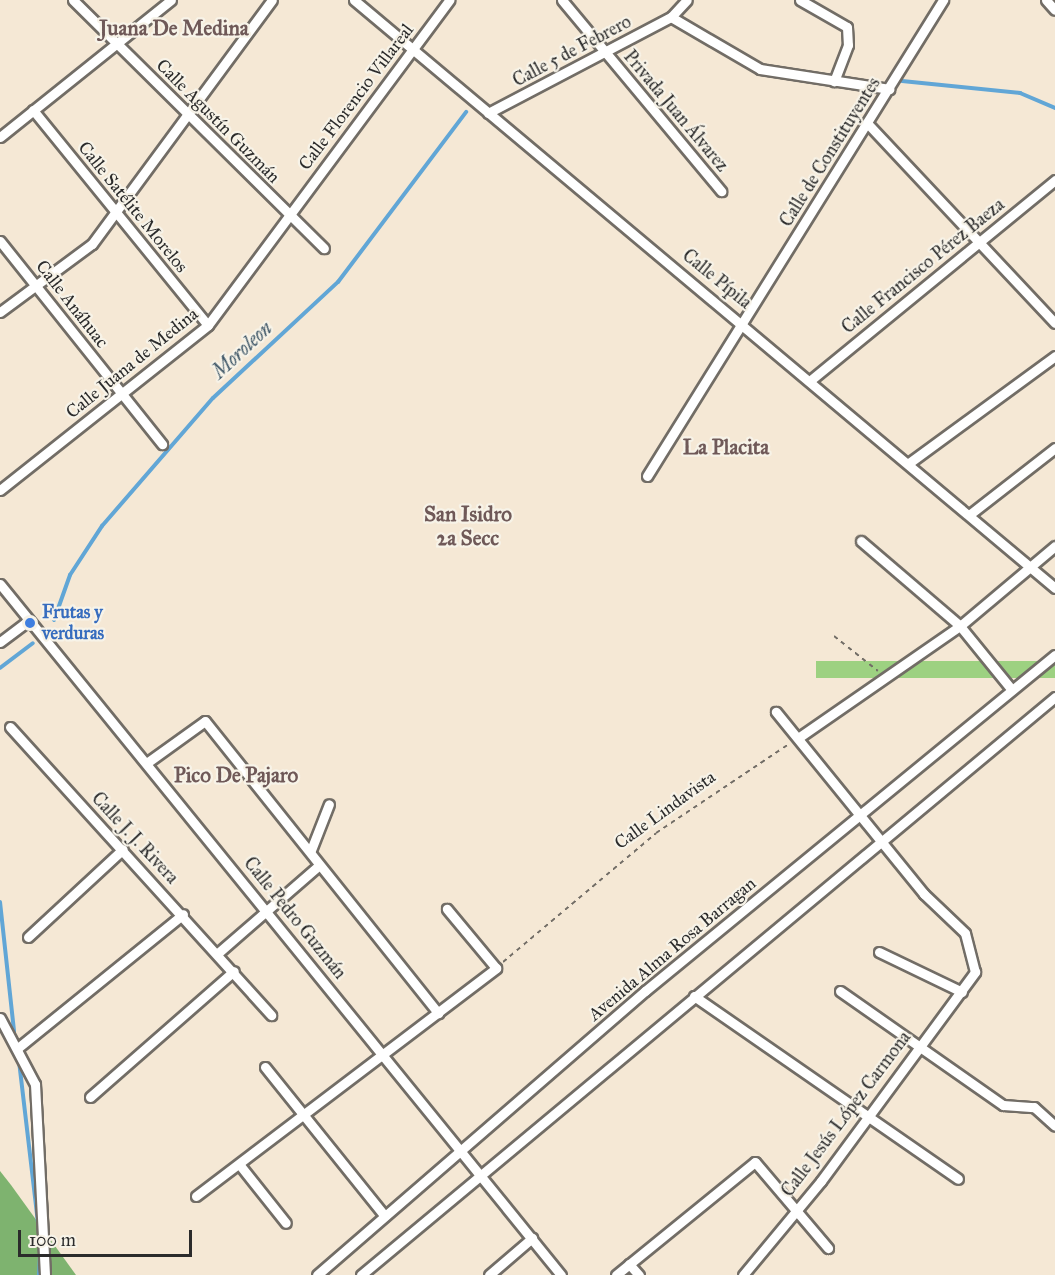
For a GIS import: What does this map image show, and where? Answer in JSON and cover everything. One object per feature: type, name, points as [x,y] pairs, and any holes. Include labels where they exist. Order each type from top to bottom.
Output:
[{"type":"street","name":"Calle Agustín Guzmán","points":[[73,0],[324,248]]},
{"type":"street","points":[[0,137],[171,0]]},
{"type":"street","points":[[0,312],[92,243],[186,113],[272,0]]},
{"type":"street","name":"Calle Pípila","points":[[354,0],[488,113],[743,321],[1055,588]]},
{"type":"street","name":"Calle Florencio Villareal","points":[[289,214],[449,0]]},
{"type":"street","name":"Privada Juan Álvarez","points":[[562,0],[721,191]]},
{"type":"street","name":"Calle 5 de Febrero","points":[[488,113],[671,17],[687,0]]},
{"type":"street","points":[[800,0],[847,27],[848,45],[834,81]]},
{"type":"street","name":"Calle de Constituyentes","points":[[647,476],[943,0]]},
{"type":"street","points":[[1046,0],[1055,10]]},
{"type":"street","points":[[671,17],[760,69],[889,89]]},
{"type":"street","name":"Calle Satélite Morelos","points":[[33,110],[208,325]]},
{"type":"street","points":[[868,124],[1055,323]]},
{"type":"street","name":"Calle Francisco Pérez Baeza","points":[[812,379],[1055,180]]},
{"type":"street","name":"Calle Juana de Medina","points":[[0,490],[208,325],[289,214]]},
{"type":"street","name":"Calle Anáhuac","points":[[0,241],[162,444]]},
{"type":"street","points":[[909,463],[1055,356]]},
{"type":"street","points":[[969,515],[1055,448]]},
{"type":"street","points":[[861,541],[960,626],[1012,690]]},
{"type":"street","points":[[798,738],[960,626],[1055,546]]},
{"type":"street","name":"Calle Pedro Guzmán","points":[[0,584],[148,762],[384,1056],[482,1173],[561,1275]]},
{"type":"street","points":[[0,642],[29,620]]},
{"type":"street","name":"Avenida Alma Rosa Barragan","points":[[317,1275],[862,813],[1055,655]]},
{"type":"street","points":[[361,1275],[1055,697]]},
{"type":"street","points":[[776,712],[884,839]]},
{"type":"street","points":[[148,762],[205,721],[311,850],[316,867],[438,1013]]},
{"type":"street","name":"Calle J. J. Rivera","points":[[10,727],[183,914],[271,1015]]},
{"type":"street","points":[[311,850],[329,804]]},
{"type":"street","name":"Calle Jesús López Carmona","points":[[743,1275],[795,1212],[866,1118],[917,1045],[962,992],[975,972],[965,933],[924,894],[884,839]]},
{"type":"street","points":[[28,937],[123,849]]},
{"type":"street","points":[[218,953],[316,867]]},
{"type":"street","points":[[196,1196],[384,1056],[496,968],[447,909]]},
{"type":"street","points":[[19,1047],[183,914]]},
{"type":"street","points":[[879,952],[962,992]]},
{"type":"street","points":[[90,1097],[234,971]]},
{"type":"street","points":[[840,991],[1004,1105],[1034,1107],[1055,1126]]},
{"type":"street","points":[[694,996],[866,1118],[958,1179]]},
{"type":"street","points":[[0,1018],[19,1047],[35,1084],[45,1275]]},
{"type":"street","points":[[265,1067],[385,1216]]},
{"type":"street","points":[[616,1275],[754,1162],[828,1248]]},
{"type":"street","points":[[239,1164],[286,1224]]},
{"type":"street","points":[[489,1275],[532,1238]]},
{"type":"street","points":[[629,1264],[639,1275]]},
{"type":"path","points":[[834,636],[885,677]]},
{"type":"path","name":"Calle Lindavista","points":[[496,968],[656,833],[798,738]]},
{"type":"green space","points":[[816,661],[1055,661],[1055,678],[816,678]]},
{"type":"green space","points":[[0,1171],[11,1185],[76,1275],[0,1275]]},
{"type":"waterway","points":[[902,81],[1020,93],[1055,108]]},
{"type":"waterway","name":"Moroleon","points":[[54,620],[70,575],[102,526],[213,398],[338,282],[466,112]]},
{"type":"waterway","name":"Moroleon","points":[[0,668],[33,643]]},
{"type":"waterway","name":"Moroleon","points":[[0,902],[14,1031]]},
{"type":"waterway","name":"Moroleon","points":[[19,1061],[38,1223]]},
{"type":"waterway","name":"Moroleon","points":[[39,1275],[40,1255]]},
{"type":"place","name":"Frutas y verduras","points":[[30,623]]},
{"type":"district","name":"Juana De Medina","points":[[174,28]]},
{"type":"district","name":"La Placita","points":[[726,447]]},
{"type":"district","name":"San Isidro 2a Secc","points":[[468,526]]},
{"type":"district","name":"Pico De Pajaro","points":[[236,775]]}]
